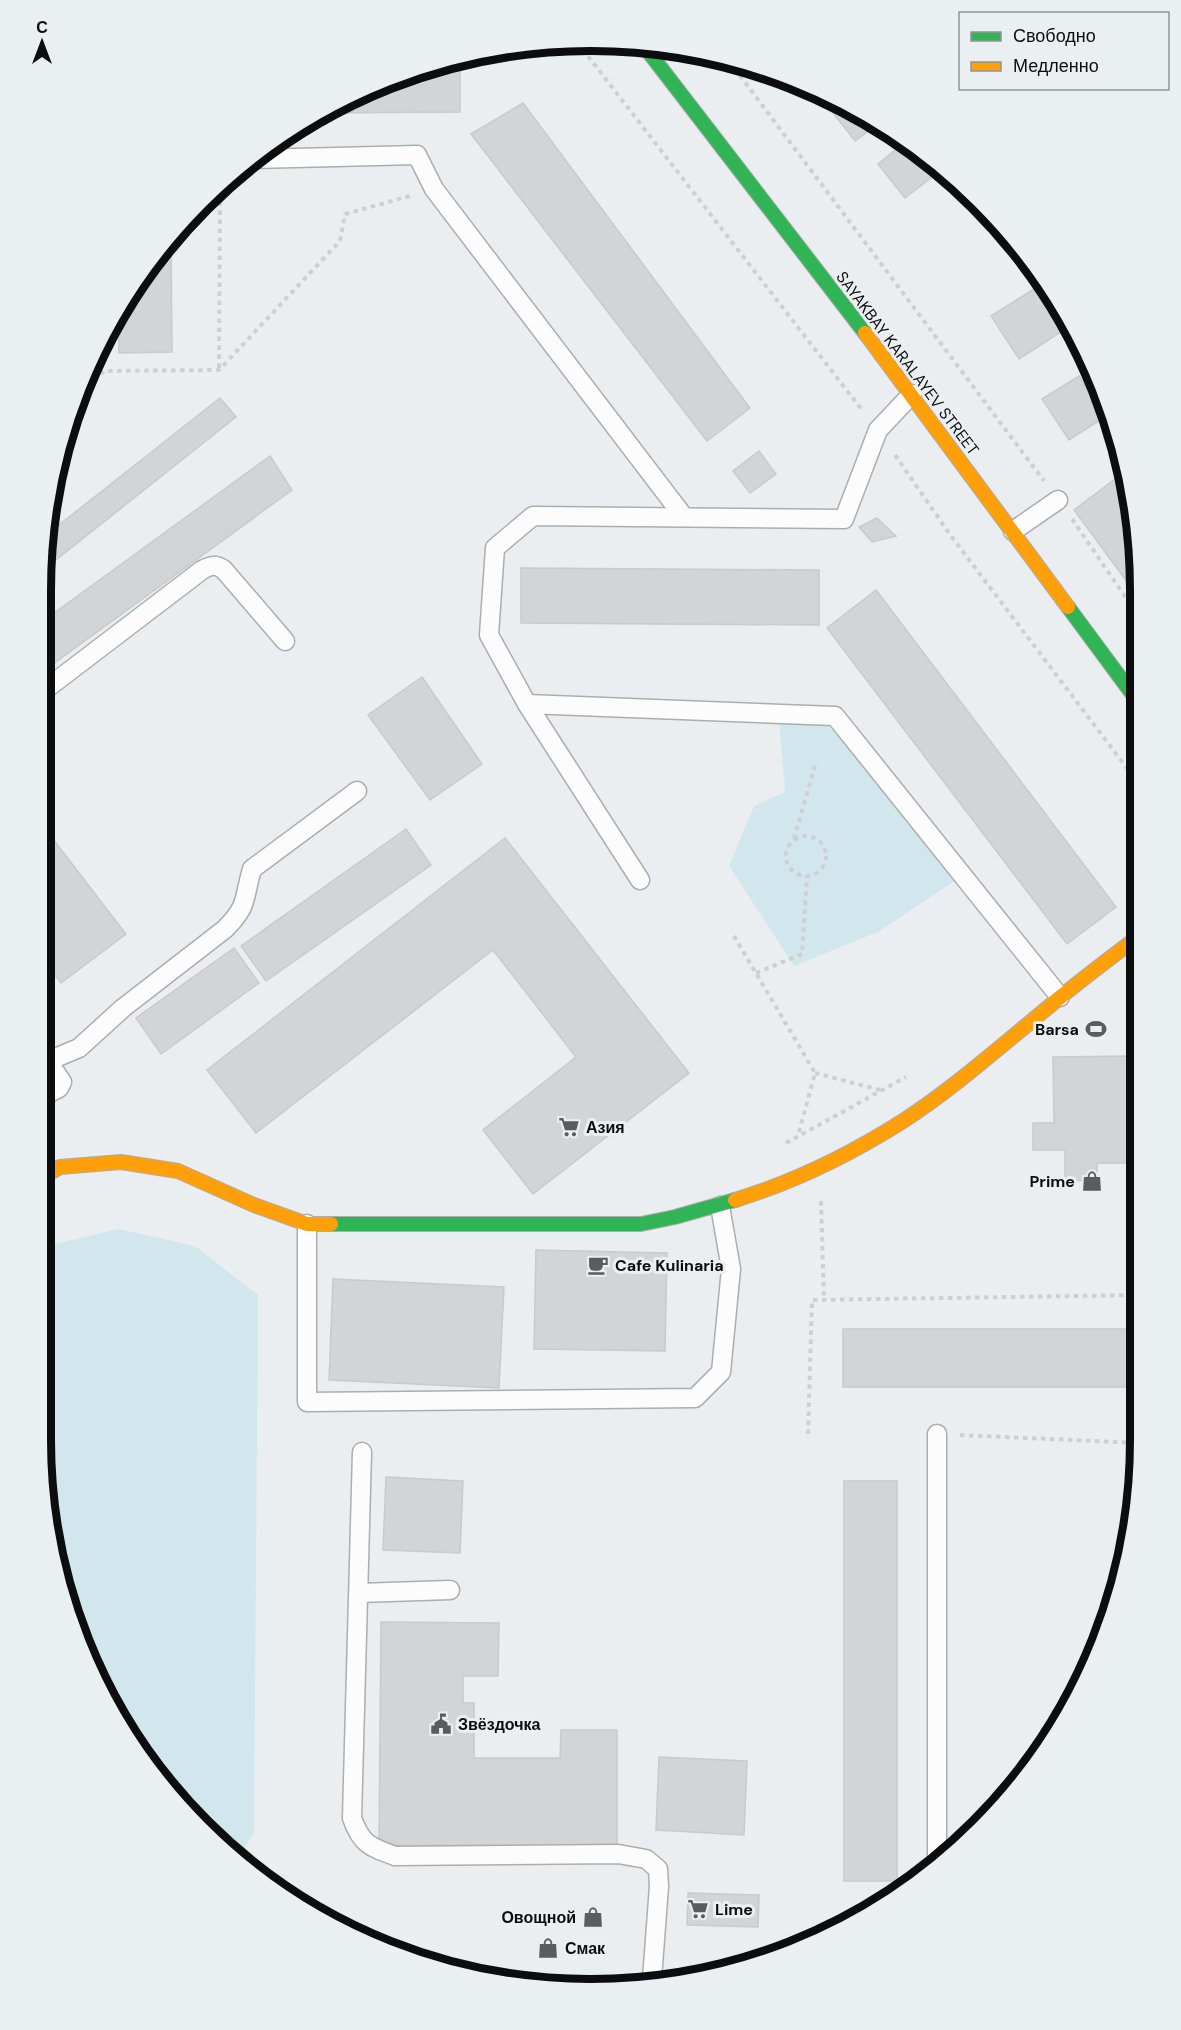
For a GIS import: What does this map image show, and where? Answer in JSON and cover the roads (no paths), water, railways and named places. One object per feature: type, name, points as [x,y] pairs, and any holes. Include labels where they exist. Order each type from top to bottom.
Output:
[{"type":"street","name":"SAYAKBAY KARALAYEV STREET","points":[[651,55],[912,394],[1130,691]]},
{"type":"street","points":[[51,1172],[60,1167],[121,1162],[178,1171],[254,1205],[307,1224],[641,1224],[676,1218],[720,1206],[821,1167],[902,1121],[975,1069],[1060,997],[1130,943]]},
{"type":"lane","points":[[267,159],[417,155],[434,189],[684,517]]},
{"type":"lane","points":[[640,880],[527,704],[489,634],[495,548],[533,516],[844,519],[878,430],[912,394]]},
{"type":"lane","points":[[1013,531],[1058,500]]},
{"type":"lane","points":[[51,685],[210,566],[217,565],[224,570],[285,641]]},
{"type":"lane","points":[[527,704],[835,716],[1060,997]]},
{"type":"lane","points":[[51,1055],[79,1048],[123,1008],[225,929],[239,915],[245,901],[252,869],[357,791]]},
{"type":"lane","points":[[51,1065],[62,1082],[61,1086],[51,1092]]},
{"type":"lane","points":[[307,1224],[307,1402],[695,1398],[721,1372],[731,1269],[720,1206]]},
{"type":"lane","points":[[937,1434],[937,1853]]},
{"type":"lane","points":[[362,1452],[352,1818],[357,1835],[371,1847],[395,1856],[618,1854],[646,1859],[658,1869],[659,1886],[652,1975]]},
{"type":"lane","points":[[359,1593],[450,1590]]},
{"type":"place","name":"Barsa","points":[[1096,1029]]},
{"type":"place","name":"Азия","points":[[569,1127]]},
{"type":"place","name":"Prime","points":[[1092,1181]]},
{"type":"place","name":"Cafe Kulinaria","points":[[598,1265]]},
{"type":"place","name":"Звёздочка","points":[[441,1724]]},
{"type":"place","name":"Lime","points":[[698,1909]]},
{"type":"place","name":"Овощной","points":[[593,1917]]},
{"type":"place","name":"Смак","points":[[548,1948]]}]
